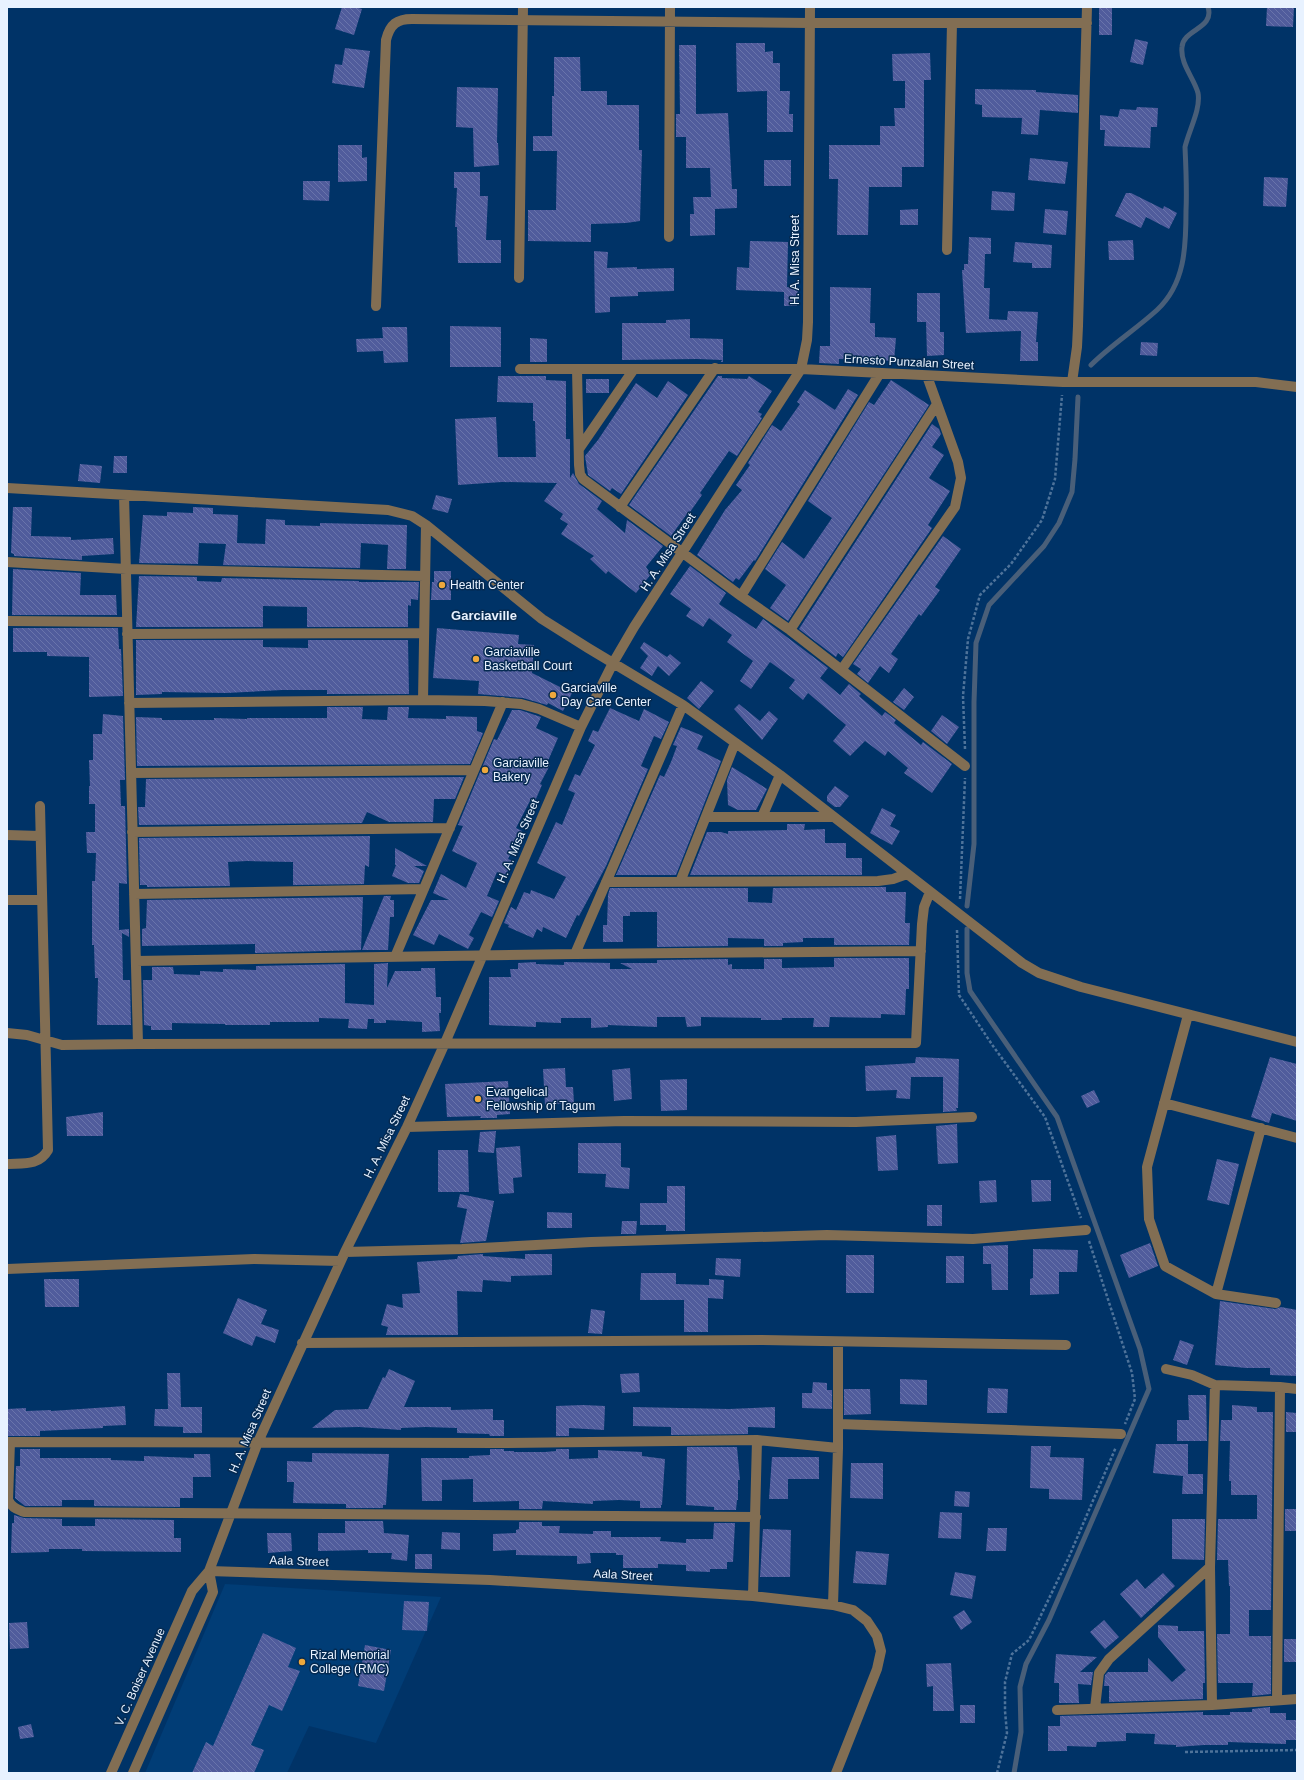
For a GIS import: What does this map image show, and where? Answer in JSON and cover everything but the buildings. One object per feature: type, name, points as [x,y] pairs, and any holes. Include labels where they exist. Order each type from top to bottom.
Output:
[{"type":"street","points":[[519,278],[523,7]]},
{"type":"street","points":[[669,237],[670,7]]},
{"type":"street","name":"H. A. Misa Street","points":[[192,1591],[209,1571],[258,1442],[302,1343],[340,1261],[407,1127],[445,1043],[581,727],[613,662],[801,369],[807,340],[808,322],[810,7]]},
{"type":"street","points":[[1067,382],[1077,347],[1087,7]]},
{"type":"street","points":[[376,306],[386,40],[388,30],[394,22],[404,19],[1087,24]]},
{"type":"street","points":[[947,250],[952,23]]},
{"type":"street","points":[[620,507],[715,368]]},
{"type":"street","name":"Ernesto Punzalan Street","points":[[520,369],[801,369],[1067,382],[1256,382],[1297,387]]},
{"type":"street","points":[[577,369],[580,474],[583,479],[842,669],[965,766]]},
{"type":"street","points":[[579,449],[634,369]]},
{"type":"street","points":[[741,596],[880,373]]},
{"type":"street","points":[[842,669],[955,507],[961,478],[958,462],[927,376]]},
{"type":"street","points":[[790,630],[937,404]]},
{"type":"street","points":[[7,488],[388,510],[412,516],[426,525],[542,619],[683,705],[780,775],[1008,953],[1039,973],[1081,987],[1188,1016],[1297,1042]]},
{"type":"street","points":[[124,495],[138,1044]]},
{"type":"street","points":[[423,700],[426,525]]},
{"type":"street","points":[[7,562],[126,569],[424,576]]},
{"type":"street","points":[[7,621],[127,622]]},
{"type":"street","points":[[127,634],[424,633]]},
{"type":"street","points":[[129,703],[423,700],[504,702],[521,704],[539,709],[581,727]]},
{"type":"street","points":[[394,957],[504,702]]},
{"type":"street","points":[[575,954],[683,705]]},
{"type":"street","points":[[680,882],[735,743]]},
{"type":"street","points":[[131,773],[474,770]]},
{"type":"street","points":[[762,817],[780,775]]},
{"type":"street","points":[[7,1164],[38,1162],[44,1157],[48,1150],[49,1137],[45,1041],[40,806]]},
{"type":"street","points":[[706,816],[832,817]]},
{"type":"street","points":[[132,832],[450,828]]},
{"type":"street","points":[[7,836],[40,836]]},
{"type":"street","points":[[606,882],[878,882],[893,879],[906,874]]},
{"type":"street","points":[[134,894],[424,889]]},
{"type":"street","points":[[7,1033],[73,1046],[138,1044],[916,1043],[924,907],[930,892]]},
{"type":"street","points":[[7,900],[42,900]]},
{"type":"street","points":[[136,961],[483,955],[921,951]]},
{"type":"street","points":[[1188,1016],[1147,1167],[1149,1219],[1165,1266],[1216,1294],[1276,1303]]},
{"type":"street","points":[[1164,1103],[1297,1138]]},
{"type":"street","points":[[407,1127],[624,1121],[856,1122],[972,1117]]},
{"type":"street","points":[[1216,1294],[1261,1128]]},
{"type":"street","points":[[345,1252],[477,1248],[591,1242],[828,1236],[973,1239],[1086,1230]]},
{"type":"street","points":[[7,1269],[254,1259],[340,1261]]},
{"type":"street","points":[[302,1343],[761,1340],[1066,1345]]},
{"type":"street","points":[[833,1605],[838,1448],[838,1342]]},
{"type":"street","points":[[1166,1369],[1192,1375],[1215,1385],[1297,1389]]},
{"type":"street","points":[[1212,1705],[1210,1567],[1215,1385]]},
{"type":"street","points":[[1277,1700],[1280,1387]]},
{"type":"street","points":[[838,1424],[1121,1434]]},
{"type":"street","points":[[756,1517],[24,1512],[16,1509],[8,1500],[8,1442],[502,1443],[757,1440],[838,1448]]},
{"type":"street","points":[[753,1596],[757,1440]]},
{"type":"street","points":[[1095,1708],[1099,1673],[1109,1659],[1210,1567]]},
{"type":"street","points":[[133,1773],[213,1592],[209,1571]]},
{"type":"street","name":"Aala Street","points":[[209,1571],[490,1580],[753,1596],[833,1605],[853,1610],[867,1621],[877,1636],[881,1651],[877,1669],[836,1773]]},
{"type":"street","name":"V. C. Boiser Avenue","points":[[111,1773],[192,1591]]},
{"type":"street","points":[[1057,1710],[1212,1705],[1297,1700]]},
{"type":"path","points":[[996,1773],[1007,1733],[1004,1711],[1004,1682],[1012,1654],[1029,1640],[1068,1559],[1135,1399],[1132,1373],[1086,1230],[1045,1117],[993,1046],[959,995],[958,913],[963,842],[965,766],[963,696],[968,639],[980,595],[1011,564],[1042,520],[1055,479],[1067,382]]},
{"type":"path","points":[[1185,1752],[1297,1750]]},
{"type":"shaded area","name":"Rizal Memorial College (RMC)","points":[[225,1584],[441,1597],[376,1743],[309,1726],[287,1773],[145,1773]]},
{"type":"waterway","points":[[1091,365],[1157,310],[1166,300],[1178,277],[1182,264],[1185,238],[1185,147],[1198,106],[1198,93],[1185,65],[1182,47],[1187,36],[1203,25],[1207,20],[1209,14],[1208,7]]},
{"type":"waterway","points":[[967,906],[974,844],[974,702],[976,643],[989,605],[1044,546],[1059,523],[1072,492],[1078,397]]},
{"type":"waterway","points":[[967,929],[967,973],[970,991],[1057,1117],[1140,1349],[1149,1389],[1049,1620],[1026,1664],[1020,1687],[1021,1732],[1014,1773]]},
{"type":"place","name":"Health Center","points":[[442,585]]},
{"type":"place","name":"Garciaville Basketball Court","points":[[476,659]]},
{"type":"place","name":"Garciaville Day Care Center","points":[[553,695]]},
{"type":"place","name":"Garciaville Bakery","points":[[485,770]]},
{"type":"place","name":"Evangelical Fellowship of Tagum","points":[[478,1099]]},
{"type":"place","name":"Rizal Memorial College (RMC)","points":[[302,1662]]},
{"type":"district","name":"Garciaville","points":[[484,615]]}]
